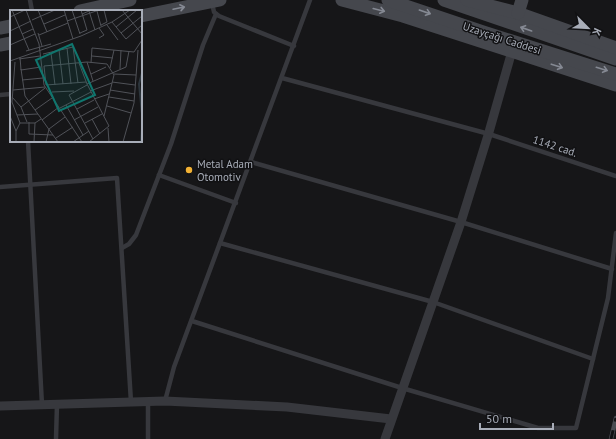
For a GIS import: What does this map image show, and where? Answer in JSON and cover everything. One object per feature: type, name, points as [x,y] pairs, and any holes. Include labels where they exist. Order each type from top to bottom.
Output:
[{"type":"main road","points":[[85,10],[130,0]]},
{"type":"main road","points":[[342,0],[403,16],[616,85]]},
{"type":"main road","name":"Uzayçağı Caddesi","points":[[388,0],[616,74]]},
{"type":"main road","name":"Uzayçağı Caddesi","points":[[444,0],[616,59]]},
{"type":"main road","points":[[467,0],[520,6],[616,48]]},
{"type":"main road","points":[[142,16],[216,1]]},
{"type":"main road","points":[[0,28],[10,26]]},
{"type":"main road","points":[[0,45],[10,42]]},
{"type":"street","points":[[384,439],[461,222],[489,134],[512,51]]},
{"type":"street","points":[[0,406],[165,401],[287,407],[391,419]]},
{"type":"lane","points":[[30,0],[32,10]]},
{"type":"lane","points":[[165,401],[174,367],[310,0]]},
{"type":"lane","points":[[216,1],[212,9],[216,14],[294,46]]},
{"type":"lane","points":[[122,248],[129,244],[134,238],[159,175],[182,112],[205,40],[216,14]]},
{"type":"lane","name":"1142 cad.","points":[[282,78],[489,134],[616,176]]},
{"type":"lane","points":[[0,95],[10,94]]},
{"type":"lane","points":[[28,142],[42,404]]},
{"type":"lane","points":[[251,162],[461,222],[612,269]]},
{"type":"lane","points":[[159,175],[236,203]]},
{"type":"lane","points":[[0,187],[117,178],[131,402]]},
{"type":"lane","points":[[192,321],[402,388],[538,428],[576,428],[608,298],[616,234]]},
{"type":"lane","points":[[220,243],[433,302],[593,359]]},
{"type":"lane","points":[[148,402],[148,439]]},
{"type":"lane","points":[[56,439],[57,404]]},
{"type":"railway","points":[[611,439],[616,418]]},
{"type":"place","name":"Metal Adam Otomotiv","points":[[189,170]]}]
